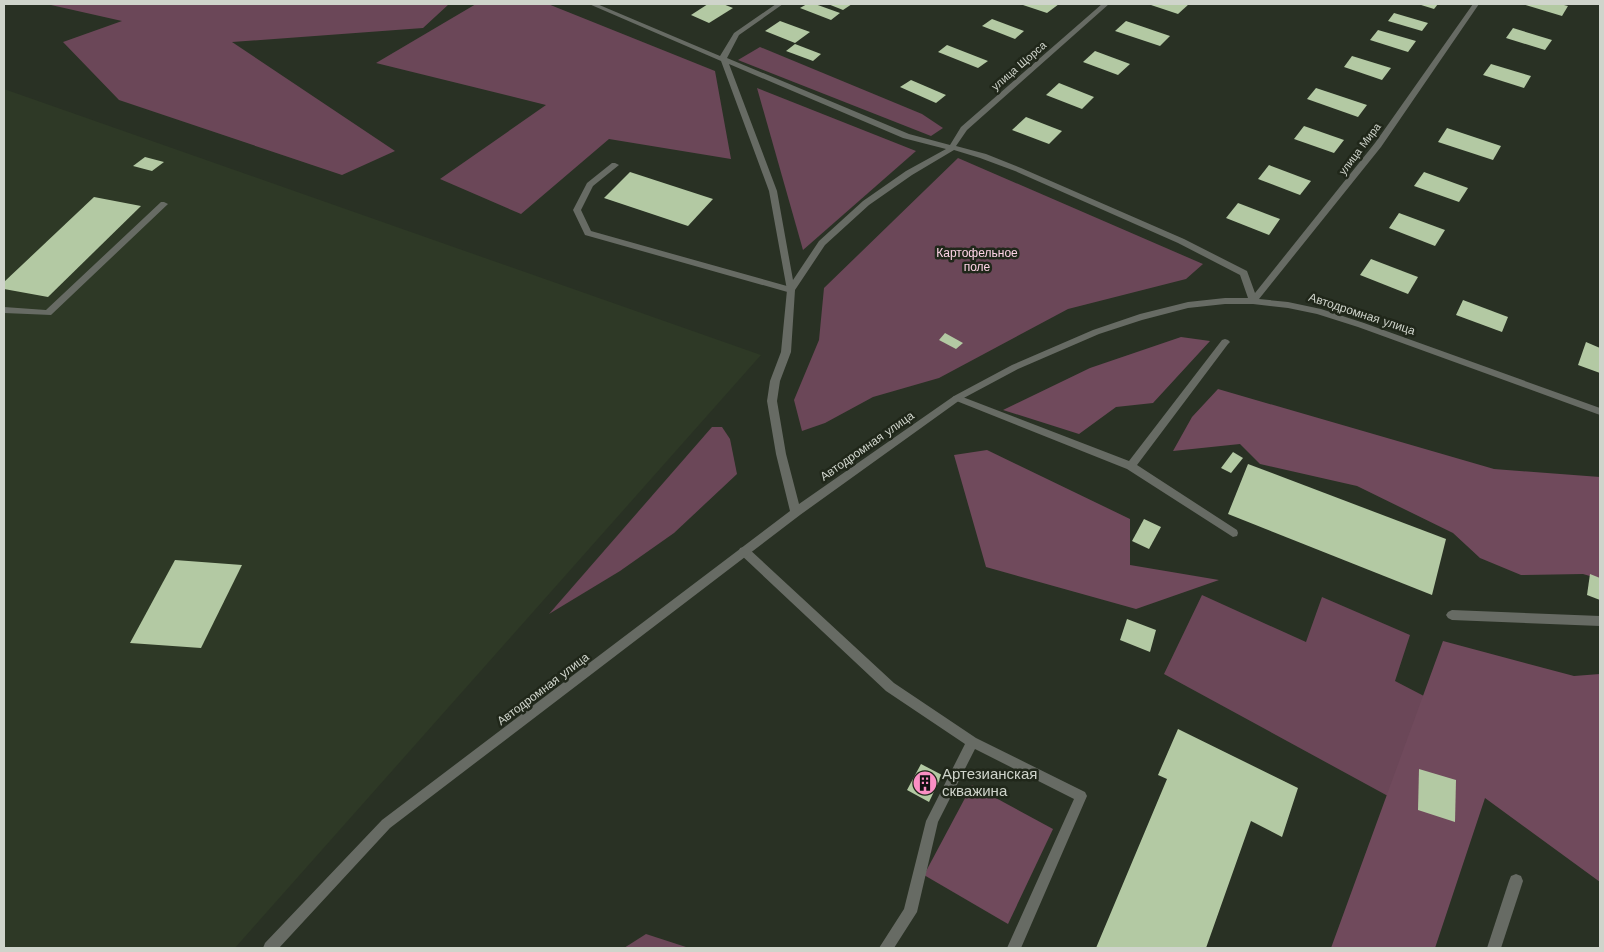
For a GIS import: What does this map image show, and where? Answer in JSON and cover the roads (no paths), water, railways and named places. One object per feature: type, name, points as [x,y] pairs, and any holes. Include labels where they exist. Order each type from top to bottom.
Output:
[{"type":"street","points":[[592,4],[723,57],[768,79],[906,136],[951,149],[982,155],[1014,167],[1074,195],[1188,242],[1244,272],[1253,301]]},
{"type":"street","points":[[723,57],[736,34],[780,4]]},
{"type":"street","name":"улица Щорса","points":[[951,149],[964,129],[1106,4]]},
{"type":"street","name":"улица Мира","points":[[1253,301],[1378,145],[1476,4]]},
{"type":"street","points":[[723,57],[774,191],[791,290],[786,352],[775,381],[772,401],[781,454],[796,512]]},
{"type":"street","points":[[791,290],[822,242],[866,203],[909,173],[951,149]]},
{"type":"street","points":[[615,165],[590,185],[578,210],[588,233],[791,290]]},
{"type":"street","points":[[4,310],[48,313],[164,204]]},
{"type":"street","name":"Автодромная улица","points":[[270,948],[386,824],[796,512],[957,398],[1015,367],[1051,351],[1140,316],[1188,305],[1225,301],[1253,301],[1318,311],[1600,412]]},
{"type":"street","points":[[1131,466],[1225,342]]},
{"type":"street","points":[[957,398],[1131,466],[1233,533]]},
{"type":"street","points":[[744,551],[890,687],[972,742],[1081,796],[1014,948]]},
{"type":"street","points":[[1452,615],[1600,621]]},
{"type":"street","points":[[886,948],[910,912],[932,821],[972,742]]},
{"type":"street","points":[[1494,948],[1516,881]]},
{"type":"place","name":"Артезианская скважина","points":[[925,783]]},
{"type":"park label","name":"Картофельное поле","points":[[977,260]]}]
